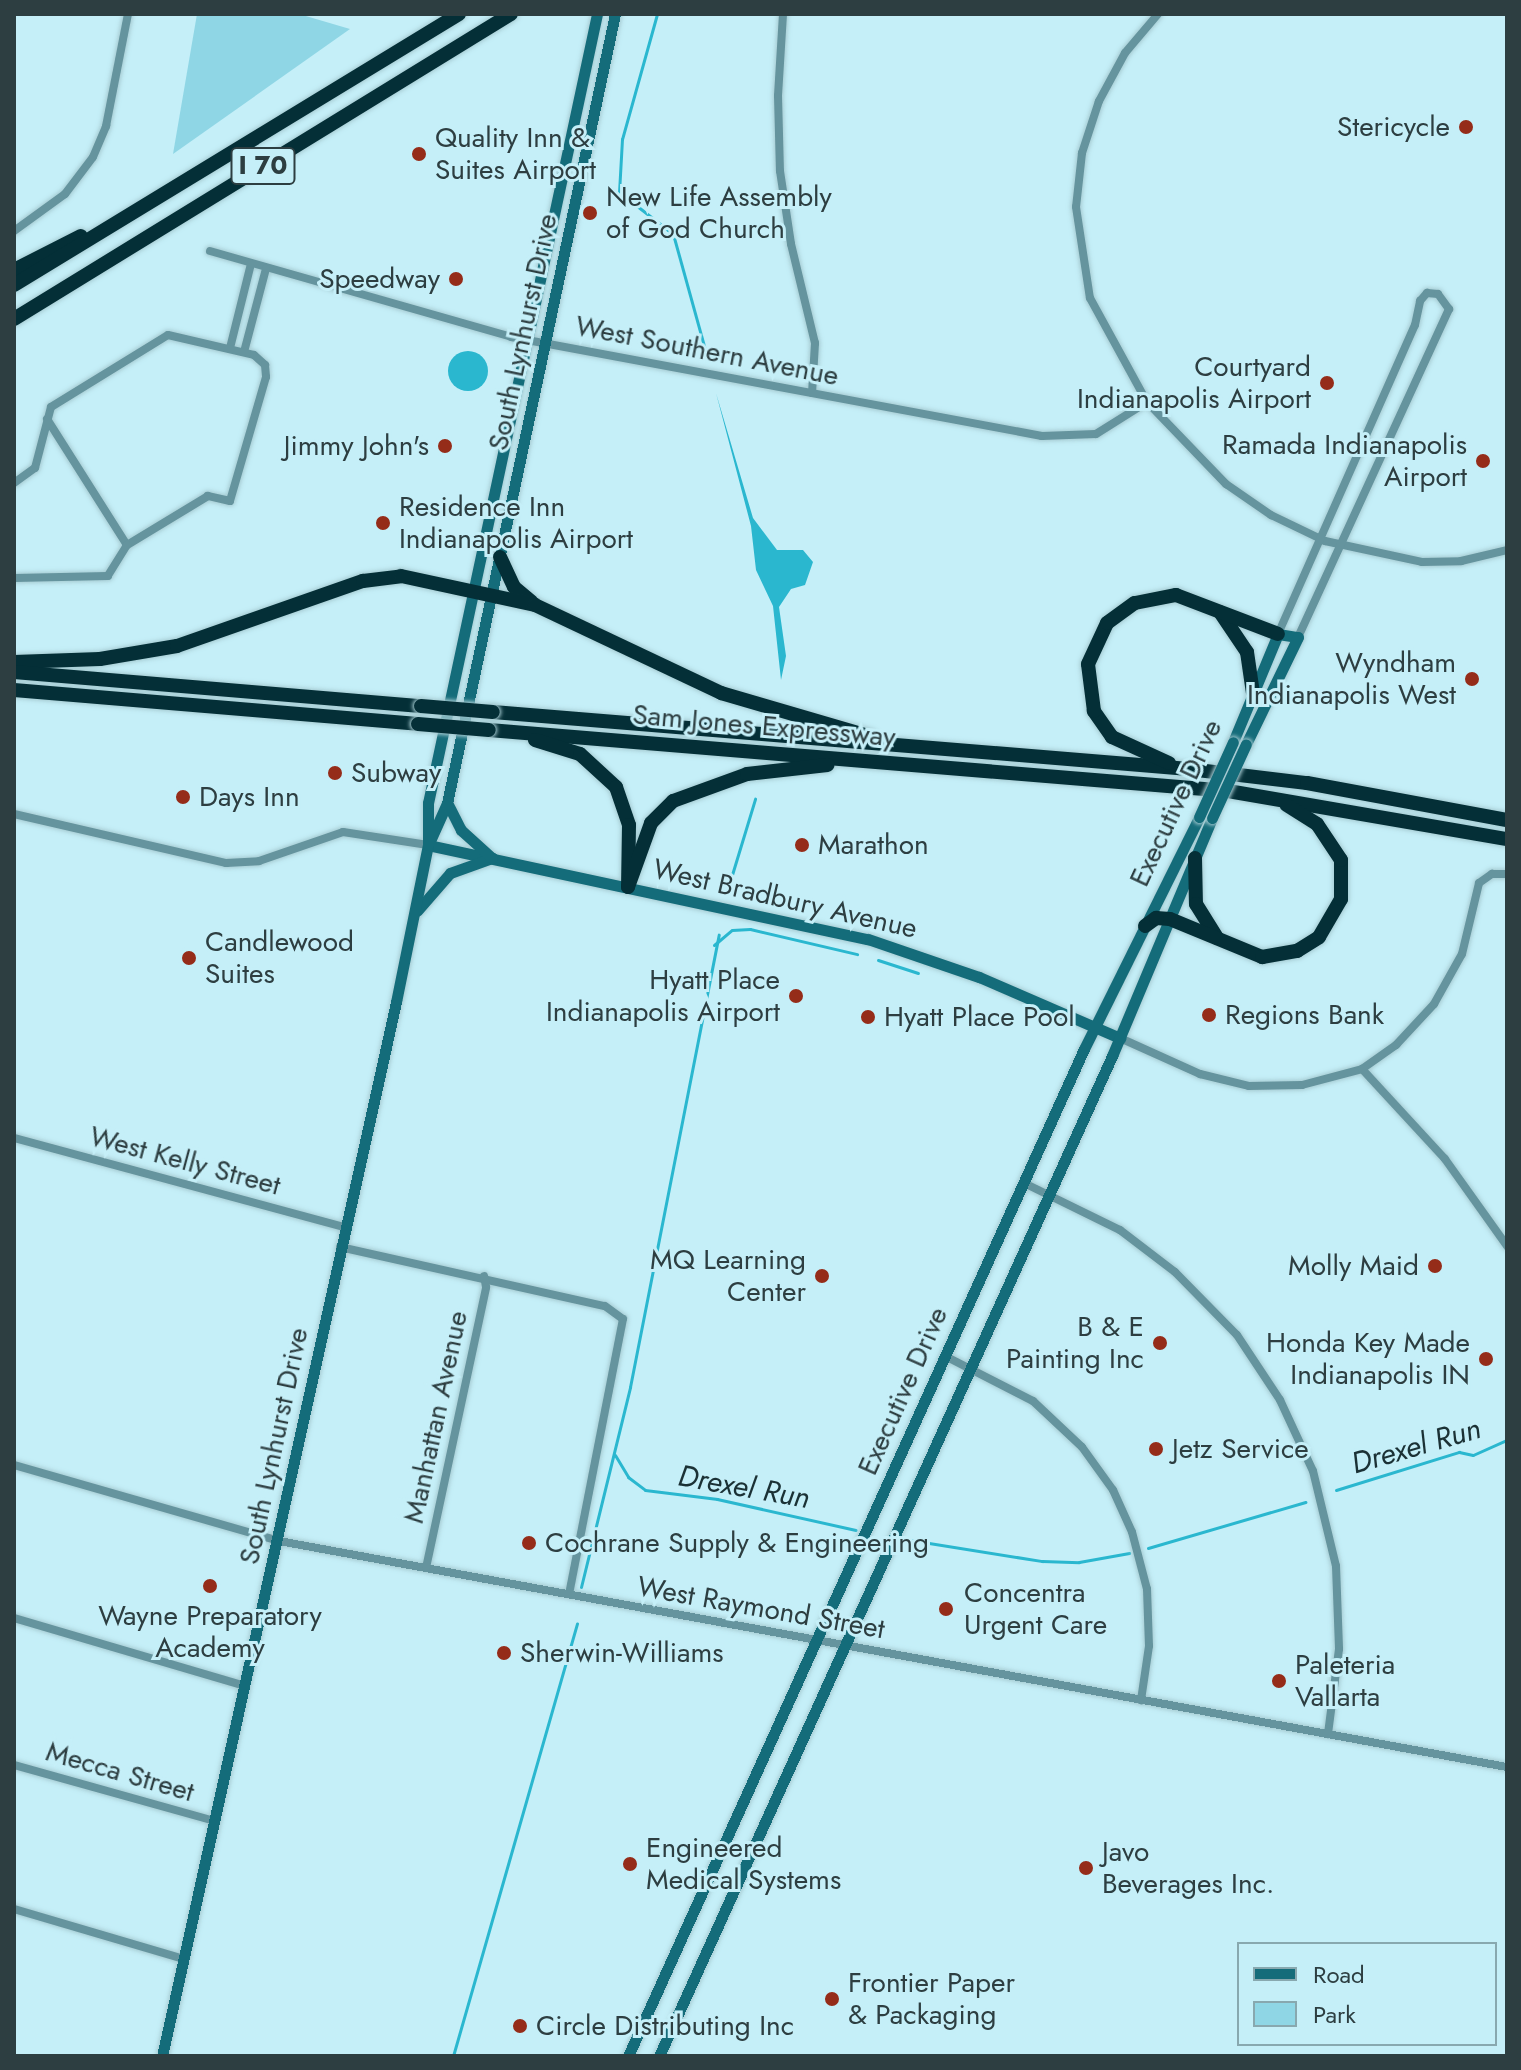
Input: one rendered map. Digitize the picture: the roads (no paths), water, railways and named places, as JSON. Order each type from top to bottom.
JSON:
[{"type":"highway","name":"I 70","points":[[14,285],[459,14]]},
{"type":"highway","name":"I 70","points":[[14,319],[511,14]]},
{"type":"highway","points":[[14,270],[153,202]]},
{"type":"highway","points":[[500,557],[514,587],[535,605],[721,693],[914,747]]},
{"type":"highway","points":[[14,662],[100,659],[177,646],[384,577],[436,582],[490,598],[535,605]]},
{"type":"highway","points":[[1189,769],[1112,737],[1094,711],[1087,668],[1101,630],[1126,607],[1167,595],[1207,602],[1278,634]]},
{"type":"highway","points":[[1207,602],[1242,640],[1253,693]]},
{"type":"highway","name":"Sam Jones Expressway","points":[[14,672],[1189,769],[1349,790],[1507,820]]},
{"type":"highway","name":"Sam Jones Expressway","points":[[14,690],[887,763],[1275,799],[1507,841]]},
{"type":"highway","points":[[489,730],[568,749],[605,773],[627,812],[628,887]]},
{"type":"highway","points":[[628,887],[651,823],[673,801],[772,769],[887,763]]},
{"type":"highway","points":[[1145,926],[1156,918],[1170,919],[1258,956],[1297,951],[1322,934],[1338,908],[1343,878],[1334,844],[1313,820],[1275,799]]},
{"type":"highway","points":[[1195,858],[1196,904],[1224,943]]},
{"type":"street","points":[[14,231],[58,200],[87,167],[106,126],[128,14]]},
{"type":"street","name":"South Lynhurst Drive","points":[[162,2056],[279,1541],[344,1227],[415,914],[428,845],[428,803],[597,14]]},
{"type":"street","name":"South Lynhurst Drive","points":[[428,845],[447,803],[615,14]]},
{"type":"street","points":[[783,14],[778,96],[780,171],[792,251],[815,343],[812,393]]},
{"type":"street","points":[[1158,14],[1125,53],[1099,101],[1085,142],[1076,196],[1078,245],[1090,298],[1147,402],[1226,484],[1317,538],[1341,547],[1434,562],[1507,550]]},
{"type":"street","name":"West Southern Avenue","points":[[210,251],[528,340],[1060,438],[1109,429],[1147,402]]},
{"type":"street","points":[[230,348],[251,264]]},
{"type":"street","points":[[244,352],[266,269]]},
{"type":"street","name":"Executive Drive","points":[[628,2056],[1095,1027],[1199,817],[1239,743],[1298,637],[1341,547],[1447,313],[1447,301],[1438,294],[1427,293],[1420,301],[1415,325],[1317,538],[1253,693],[1239,743],[1212,818],[1120,1038],[659,2056]]},
{"type":"street","points":[[14,483],[35,468],[51,407],[168,335],[230,348],[261,360],[266,375],[231,499],[208,496],[127,545],[108,576],[14,578]]},
{"type":"street","points":[[47,419],[127,545]]},
{"type":"street","points":[[1278,634],[1298,637]]},
{"type":"street","points":[[415,914],[450,873],[492,858],[461,830],[447,803]]},
{"type":"street","points":[[14,814],[226,863],[259,861],[343,832],[428,845]]},
{"type":"street","name":"West Bradbury Avenue","points":[[428,845],[793,920],[903,949],[1120,1038]]},
{"type":"street","points":[[1120,1038],[1200,1074],[1249,1086],[1302,1085],[1362,1069],[1411,1031],[1444,990],[1467,937],[1475,889],[1485,877],[1507,874]]},
{"type":"street","points":[[1362,1069],[1445,1159],[1507,1246]]},
{"type":"street","name":"West Kelly Street","points":[[14,1138],[344,1227]]},
{"type":"street","points":[[1024,1183],[1120,1230],[1175,1272],[1237,1335],[1289,1417],[1322,1499],[1337,1575],[1339,1663],[1328,1734]]},
{"type":"street","points":[[340,1247],[484,1276],[605,1306],[619,1314],[624,1331],[569,1594]]},
{"type":"street","name":"Manhattan Avenue","points":[[426,1568],[486,1287],[484,1276]]},
{"type":"street","points":[[945,1356],[1026,1396],[1061,1425],[1098,1468],[1122,1507],[1142,1563],[1148,1601],[1149,1646],[1141,1700]]},
{"type":"street","name":"West Raymond Street","points":[[14,1465],[279,1541],[1507,1767]]},
{"type":"street","points":[[14,1618],[245,1686]]},
{"type":"street","name":"Mecca Street","points":[[14,1765],[214,1821]]},
{"type":"street","points":[[14,1909],[184,1959]]},
{"type":"waterway","points":[[657,14],[622,139],[619,192],[673,234],[706,353]]},
{"type":"waterway","points":[[731,878],[755,799]]},
{"type":"waterway","points":[[714,945],[732,930],[750,929],[857,954]]},
{"type":"waterway","points":[[581,1587],[630,1387],[719,935]]},
{"type":"waterway","points":[[878,960],[918,973]]},
{"type":"waterway","name":"Drexel Run","points":[[1336,1490],[1459,1452],[1473,1455],[1507,1440]]},
{"type":"waterway","name":"Drexel Run","points":[[615,1455],[628,1477],[645,1490],[717,1499],[856,1530]]},
{"type":"waterway","name":"Drexel Run","points":[[1148,1548],[1305,1502]]},
{"type":"waterway","name":"Drexel Run","points":[[904,1539],[1042,1561],[1079,1562],[1129,1553]]},
{"type":"waterway","points":[[453,2056],[577,1623]]},
{"type":"place","name":"Stericycle","points":[[1466,127]]},
{"type":"place","name":"Quality Inn & Suites Airport","points":[[419,154]]},
{"type":"place","name":"New Life Assembly of God Church","points":[[590,213]]},
{"type":"place","name":"Speedway","points":[[456,279]]},
{"type":"place","name":"Courtyard Indianapolis Airport","points":[[1327,383]]},
{"type":"place","name":"Jimmy John's","points":[[445,446]]},
{"type":"place","name":"Ramada Indianapolis Airport","points":[[1483,461]]},
{"type":"place","name":"Residence Inn Indianapolis Airport","points":[[383,523]]},
{"type":"place","name":"Wyndham Indianapolis West","points":[[1472,679]]},
{"type":"place","name":"Subway","points":[[335,773]]},
{"type":"place","name":"Days Inn","points":[[183,797]]},
{"type":"place","name":"Marathon","points":[[802,845]]},
{"type":"place","name":"Candlewood Suites","points":[[189,958]]},
{"type":"place","name":"Hyatt Place Indianapolis Airport","points":[[796,996]]},
{"type":"place","name":"Regions Bank","points":[[1209,1015]]},
{"type":"place","name":"Hyatt Place Pool","points":[[868,1017]]},
{"type":"place","name":"Molly Maid","points":[[1435,1266]]},
{"type":"place","name":"MQ Learning Center","points":[[822,1276]]},
{"type":"place","name":"B & E Painting Inc","points":[[1160,1343]]},
{"type":"place","name":"Honda Key Made Indianapolis IN","points":[[1486,1359]]},
{"type":"place","name":"Jetz Service","points":[[1156,1449]]},
{"type":"place","name":"Cochrane Supply & Engineering","points":[[529,1543]]},
{"type":"place","name":"Wayne Preparatory Academy","points":[[210,1586]]},
{"type":"place","name":"Concentra Urgent Care","points":[[946,1609]]},
{"type":"place","name":"Sherwin-Williams","points":[[504,1653]]},
{"type":"place","name":"Paleteria Vallarta","points":[[1279,1681]]},
{"type":"place","name":"Engineered Medical Systems","points":[[630,1864]]},
{"type":"place","name":"Javo Beverages Inc.","points":[[1086,1868]]},
{"type":"place","name":"Frontier Paper & Packaging","points":[[832,1999]]},
{"type":"place","name":"Circle Distributing Inc","points":[[520,2026]]}]
